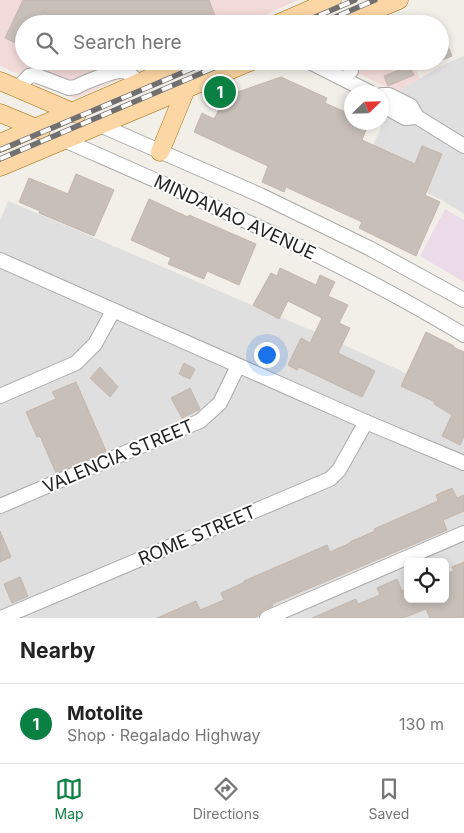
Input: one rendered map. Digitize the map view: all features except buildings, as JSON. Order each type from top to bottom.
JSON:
[{"type":"main road","points":[[290,15],[303,6],[332,0]]},
{"type":"main road","points":[[363,15],[399,0]]},
{"type":"main road","points":[[0,142],[169,70]]},
{"type":"main road","points":[[0,166],[231,70]]},
{"type":"main road","name":"MINDANAO AVENUE","points":[[0,81],[100,125]]},
{"type":"main road","points":[[160,152],[186,89]]},
{"type":"main road","name":"MINDANAO AVENUE","points":[[0,112],[64,140]]},
{"type":"street","points":[[18,88],[29,76],[35,75],[70,88],[117,70],[125,71],[133,76],[138,83]]},
{"type":"street","points":[[326,70],[355,85]]},
{"type":"street","points":[[389,95],[411,106],[417,117],[464,146]]},
{"type":"street","points":[[389,109],[405,118],[417,117]]},
{"type":"street","name":"MINDANAO AVENUE","points":[[100,125],[260,194],[369,248],[464,300]]},
{"type":"street","name":"MINDANAO AVENUE","points":[[64,140],[247,221],[355,274],[464,335]]},
{"type":"street","points":[[0,260],[238,366],[464,463]]},
{"type":"street","points":[[0,396],[76,363],[95,344],[113,310]]},
{"type":"street","name":"VALENCIA STREET","points":[[0,506],[200,421],[220,403],[238,366]]},
{"type":"street","name":"ROME STREET","points":[[1,618],[330,479],[339,470],[366,422]]},
{"type":"street","points":[[267,618],[464,533]]},
{"type":"shaded area","points":[[0,0],[298,0],[265,15],[15,15],[15,70],[141,70],[75,99],[0,66]]},
{"type":"shaded area","points":[[464,56],[464,214],[440,199],[364,165],[380,130],[389,130],[389,110],[397,92],[435,70],[449,70],[449,62]]},
{"type":"shaded area","points":[[351,70],[416,70],[420,79],[397,92],[389,88],[389,85],[382,85]]},
{"type":"shaded area","points":[[8,201],[313,331],[399,370],[464,403],[464,618],[0,618],[0,221]]},
{"type":"shaded area","points":[[445,209],[464,220],[464,282],[420,256]]},
{"type":"railway","points":[[320,15],[355,0]]},
{"type":"railway","points":[[340,15],[375,0]]},
{"type":"railway","points":[[0,150],[189,70]]},
{"type":"railway","points":[[0,159],[209,70]]},
{"type":"place","name":"Motolite","points":[[220,92]]}]
